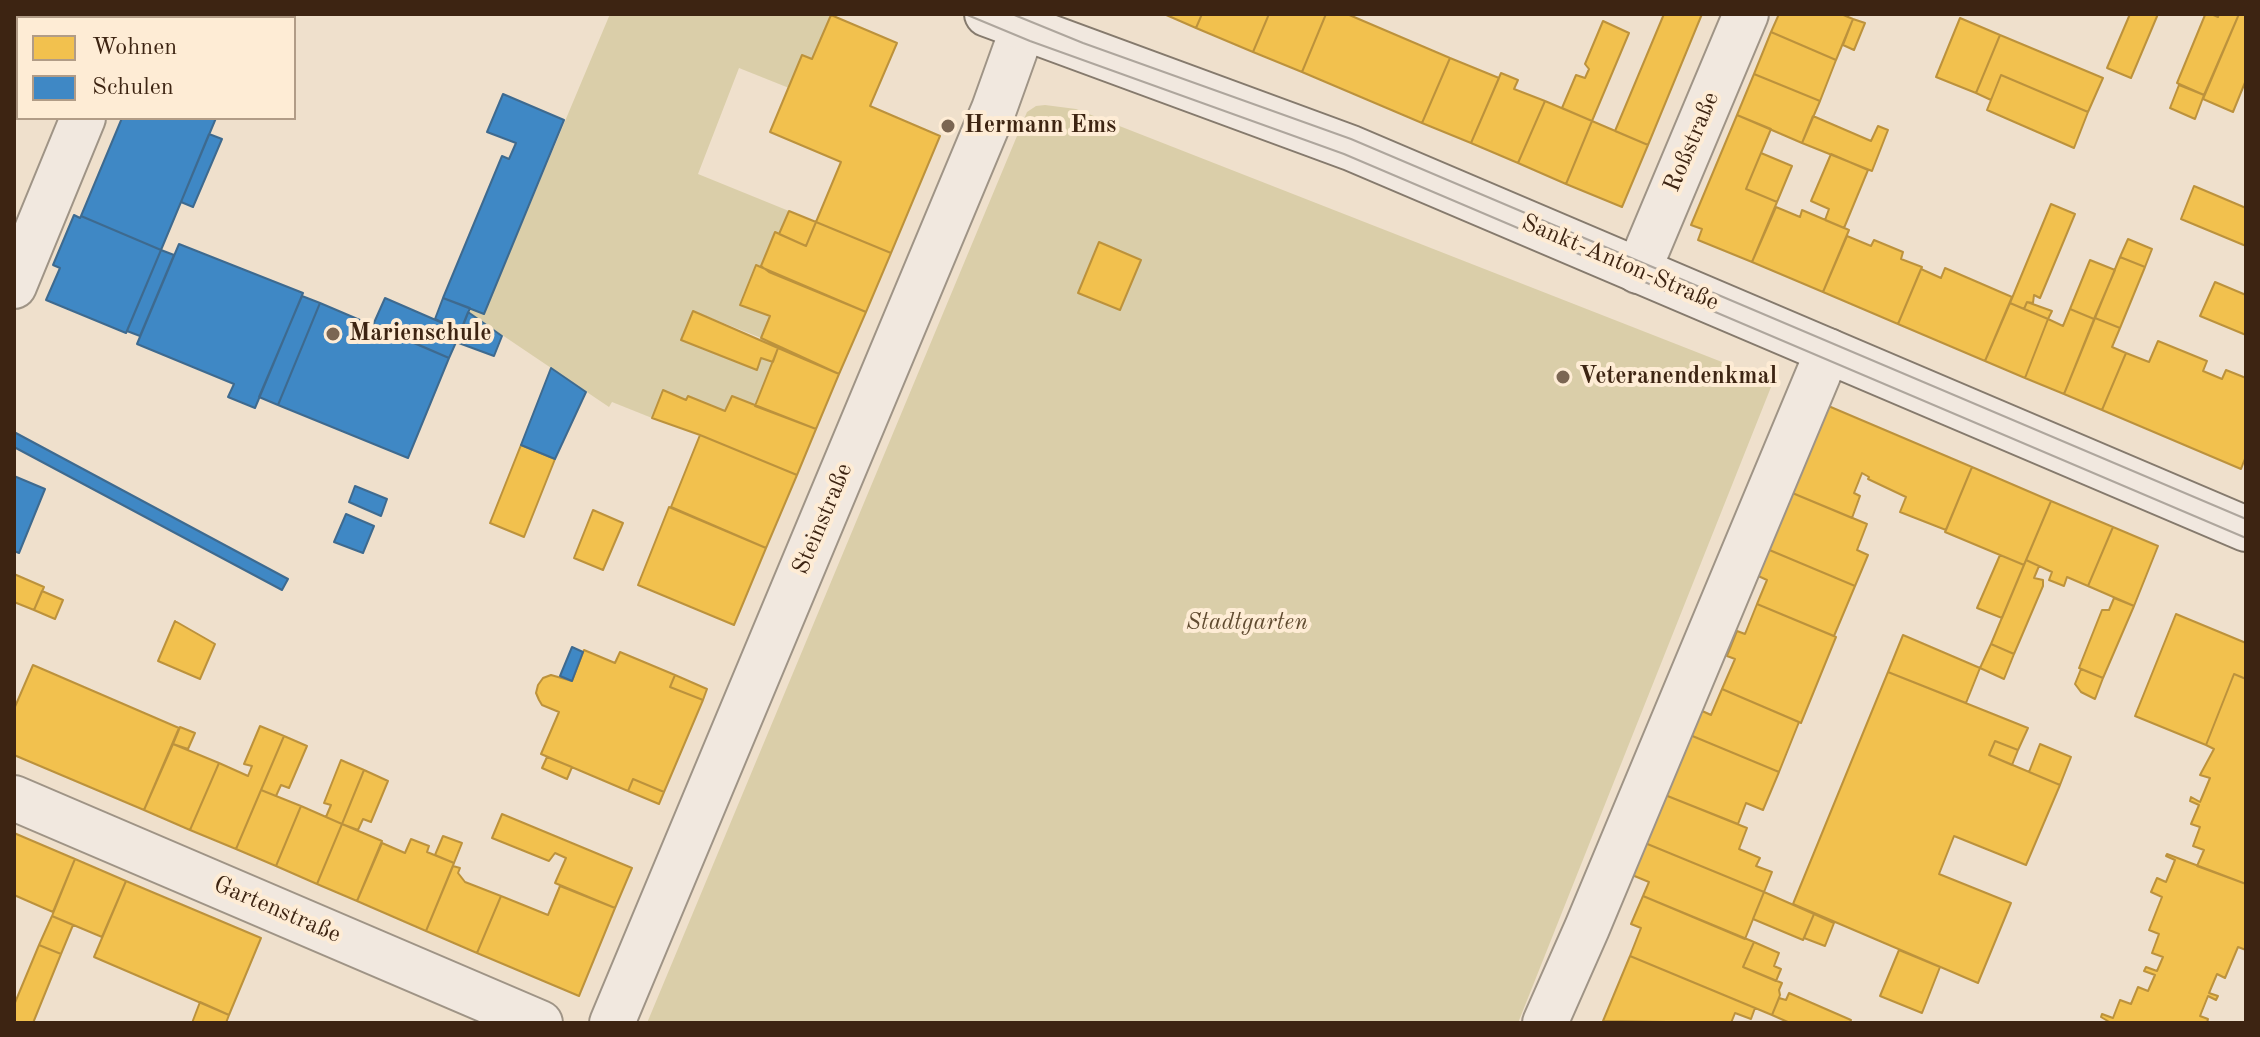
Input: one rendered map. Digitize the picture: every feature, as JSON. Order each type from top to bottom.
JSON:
[{"type":"street","name":"Roßstraße","points":[[1638,271],[1746,14]]},
{"type":"street","name":"Sankt-Anton-Straße","points":[[1013,19],[1351,148],[2246,529]]},
{"type":"street","name":"Steinstraße","points":[[612,1023],[994,109],[1013,19]]},
{"type":"street","points":[[14,286],[82,120]]},
{"type":"street","points":[[1545,1023],[1828,351]]},
{"type":"street","name":"Gartenstraße","points":[[14,798],[540,1023]]},
{"type":"green space","points":[[610,14],[831,15],[812,59],[802,55],[789,88],[739,68],[698,174],[789,211],[779,234],[774,233],[761,266],[756,265],[740,304],[770,316],[761,338],[693,311],[681,340],[756,370],[761,358],[773,362],[755,406],[732,396],[725,411],[689,396],[686,400],[663,391],[652,418],[612,402],[609,407],[468,312],[470,308],[484,314]]},
{"type":"green space","name":"Stadtgarten","points":[[1045,105],[1076,109],[1773,382],[1518,1023],[647,1023],[1027,112]]},
{"type":"building: Wohnen","points":[[1164,14],[1202,14],[1196,28]]},
{"type":"building: Wohnen","points":[[1202,14],[1269,14],[1253,52],[1196,28]]},
{"type":"building: Wohnen","points":[[1269,14],[1326,14],[1302,72],[1253,52]]},
{"type":"building: Wohnen","points":[[1326,14],[1347,14],[1450,58],[1422,123],[1302,72]]},
{"type":"building: Wohnen","points":[[1664,14],[1702,14],[1648,145],[1615,131]]},
{"type":"building: Wohnen","points":[[1779,14],[1841,14],[1853,19],[1836,60],[1771,32]]},
{"type":"building: Wohnen","points":[[2130,14],[2158,14],[2131,78],[2107,68]]},
{"type":"building: Wohnen","points":[[2219,14],[2239,14],[2204,95],[2177,83],[2205,15],[2218,17]]},
{"type":"building: Wohnen","points":[[2239,14],[2246,14],[2246,80],[2233,112],[2203,99]]},
{"type":"building: Wohnen","points":[[831,15],[897,43],[870,106],[940,136],[891,253],[816,222],[841,162],[770,132],[802,55],[812,59]]},
{"type":"building: Wohnen","points":[[1960,18],[2000,35],[1976,93],[1936,77]]},
{"type":"building: Wohnen","points":[[1853,19],[1865,23],[1854,50],[1843,45]]},
{"type":"building: Wohnen","points":[[1603,21],[1629,33],[1592,121],[1562,108],[1576,75],[1585,78],[1589,69],[1585,64]]},
{"type":"building: Wohnen","points":[[1771,32],[1836,60],[1820,101],[1754,74]]},
{"type":"building: Wohnen","points":[[2000,35],[2103,78],[2088,112],[2001,75],[1991,100],[1976,93]]},
{"type":"building: Wohnen","points":[[1450,58],[1499,78],[1471,143],[1422,123]]},
{"type":"building: Wohnen","points":[[1501,73],[1518,80],[1514,89],[1545,101],[1518,163],[1471,143]]},
{"type":"building: Wohnen","points":[[1754,74],[1820,101],[1802,143],[1737,115]]},
{"type":"building: Wohnen","points":[[2001,75],[2088,112],[2074,148],[1987,110]]},
{"type":"building: Wohnen","points":[[2179,85],[2204,95],[2195,119],[2170,108]]},
{"type":"building: Wohnen","points":[[1545,101],[1592,121],[1566,184],[1518,163]]},
{"type":"building: Wohnen","points":[[1737,115],[1771,129],[1746,189],[1777,202],[1752,262],[1698,240],[1702,229],[1691,225]]},
{"type":"building: Wohnen","points":[[1813,116],[1871,141],[1878,126],[1888,130],[1872,171],[1802,143]]},
{"type":"building: Wohnen","points":[[1592,121],[1648,145],[1622,207],[1566,184]]},
{"type":"building: Wohnen","points":[[1761,153],[1792,166],[1777,202],[1746,189]]},
{"type":"building: Wohnen","points":[[1831,154],[1868,170],[1844,228],[1825,220],[1829,209],[1811,201]]},
{"type":"building: Wohnen","points":[[2194,186],[2246,208],[2246,246],[2181,219]]},
{"type":"building: Wohnen","points":[[2051,204],[2075,214],[2040,298],[2034,295],[2033,303],[2027,302],[2024,309],[2010,303]]},
{"type":"building: Wohnen","points":[[1776,207],[1800,217],[1802,210],[1849,230],[1823,292],[1752,262]]},
{"type":"building: Wohnen","points":[[789,211],[816,222],[806,246],[779,234]]},
{"type":"building: Wohnen","points":[[816,222],[891,253],[866,312],[761,266],[775,232],[806,246]]},
{"type":"building: Wohnen","points":[[1847,236],[1871,246],[1874,240],[1903,252],[1901,259],[1922,267],[1898,324],[1823,292]]},
{"type":"building: Wohnen","points":[[2128,239],[2152,249],[2145,267],[2120,257]]},
{"type":"building: Wohnen","points":[[1099,242],[1141,260],[1120,310],[1078,293]]},
{"type":"building: Wohnen","points":[[2120,257],[2145,267],[2120,328],[2095,318]]},
{"type":"building: Wohnen","points":[[2090,260],[2115,270],[2094,319],[2070,309]]},
{"type":"building: Wohnen","points":[[756,265],[866,312],[839,374],[761,338],[770,316],[740,305]]},
{"type":"building: Wohnen","points":[[1945,268],[2012,297],[1985,361],[1898,324],[1921,269],[1941,278]]},
{"type":"building: Wohnen","points":[[2215,282],[2246,295],[2246,335],[2200,316]]},
{"type":"building: Wohnen","points":[[2027,302],[2052,311],[2048,319],[2024,309]]},
{"type":"building: Wohnen","points":[[2010,303],[2048,319],[2025,378],[1985,361]]},
{"type":"building: Wohnen","points":[[2070,309],[2094,319],[2064,394],[2025,378],[2048,319],[2063,326]]},
{"type":"building: Wohnen","points":[[693,311],[778,348],[773,362],[761,358],[757,370],[681,340]]},
{"type":"building: Wohnen","points":[[2095,318],[2120,328],[2112,347],[2126,353],[2102,410],[2064,394]]},
{"type":"building: Wohnen","points":[[2158,341],[2207,361],[2203,371],[2222,379],[2226,370],[2246,378],[2246,456],[2241,469],[2102,410],[2126,353],[2149,362]]},
{"type":"building: Wohnen","points":[[778,348],[839,374],[816,429],[755,406]]},
{"type":"building: Wohnen","points":[[663,390],[725,411],[732,396],[816,429],[797,475],[652,418]]},
{"type":"building: Wohnen","points":[[1826,405],[1972,467],[1946,530],[1900,512],[1906,497],[1862,473],[1854,493],[1860,496],[1852,518],[1790,492]]},
{"type":"building: Wohnen","points":[[700,435],[797,475],[766,548],[671,507]]},
{"type":"building: Wohnen","points":[[521,445],[555,459],[524,537],[490,523]]},
{"type":"building: Wohnen","points":[[1972,467],[2051,501],[2024,565],[1945,532]]},
{"type":"building: Wohnen","points":[[1790,492],[1867,524],[1857,550],[1868,555],[1855,586],[1767,549]]},
{"type":"building: Wohnen","points":[[2051,501],[2113,527],[2088,586],[2067,577],[2064,586],[2049,580],[2052,572],[2026,560]]},
{"type":"building: Wohnen","points":[[669,507],[766,548],[734,625],[638,585]]},
{"type":"building: Wohnen","points":[[593,510],[623,523],[603,570],[574,558]]},
{"type":"building: Wohnen","points":[[2113,527],[2158,546],[2134,606],[2088,586]]},
{"type":"building: Wohnen","points":[[1767,549],[1855,586],[1834,636],[1757,604],[1767,580],[1756,575]]},
{"type":"building: Wohnen","points":[[2000,555],[2024,565],[2002,618],[1977,608]]},
{"type":"building: Wohnen","points":[[2026,560],[2039,566],[2034,578],[2043,580],[2043,586],[2014,654],[1991,644]]},
{"type":"building: Wohnen","points":[[14,574],[44,587],[34,610],[14,602]]},
{"type":"building: Wohnen","points":[[42,591],[63,600],[55,619],[34,610]]},
{"type":"building: Wohnen","points":[[2114,598],[2134,606],[2103,678],[2079,668],[2102,610],[2109,610]]},
{"type":"building: Wohnen","points":[[1757,604],[1836,637],[1801,723],[1722,689],[1735,659],[1727,656],[1737,631],[1745,634]]},
{"type":"building: Wohnen","points":[[2176,614],[2246,643],[2246,679],[2234,674],[2206,745],[2135,716]]},
{"type":"building: Wohnen","points":[[175,621],[215,644],[200,679],[158,661]]},
{"type":"building: Wohnen","points":[[1903,635],[1980,668],[1966,703],[1888,672]]},
{"type":"building: Wohnen","points":[[1991,644],[2014,654],[2004,679],[1980,668]]},
{"type":"building: Wohnen","points":[[584,650],[615,663],[620,652],[675,675],[670,687],[703,700],[664,792],[633,779],[628,791],[541,754],[559,712],[542,705],[536,693],[538,685],[543,678],[551,675],[572,681]]},
{"type":"building: Wohnen","points":[[33,665],[179,728],[144,810],[14,755],[14,709]]},
{"type":"building: Wohnen","points":[[2081,669],[2103,678],[2095,699],[2081,692],[2075,684]]},
{"type":"building: Wohnen","points":[[1888,672],[2028,728],[2018,750],[1995,741],[1989,755],[2060,785],[2026,865],[1954,836],[1939,874],[2011,903],[1978,983],[1793,904]]},
{"type":"building: Wohnen","points":[[2234,674],[2246,679],[2246,884],[2197,866],[2204,850],[2193,846],[2200,827],[2191,824],[2199,805],[2190,801],[2191,797],[2200,802],[2210,778],[2200,775],[2214,749],[2206,745]]},
{"type":"building: Wohnen","points":[[675,675],[707,689],[703,700],[670,687]]},
{"type":"building: Wohnen","points":[[1722,689],[1799,722],[1779,772],[1690,735],[1700,710],[1711,715]]},
{"type":"building: Wohnen","points":[[260,726],[284,736],[236,849],[190,830],[219,763],[248,776],[252,766],[244,764]]},
{"type":"building: Wohnen","points":[[180,727],[195,733],[188,749],[173,744]]},
{"type":"building: Wohnen","points":[[1690,735],[1779,772],[1763,810],[1746,803],[1738,824],[1665,795]]},
{"type":"building: Wohnen","points":[[284,736],[307,746],[289,788],[281,785],[276,796],[261,790]]},
{"type":"building: Wohnen","points":[[1995,741],[2018,750],[2012,765],[1989,755]]},
{"type":"building: Wohnen","points":[[173,744],[219,763],[190,830],[144,810]]},
{"type":"building: Wohnen","points":[[2040,744],[2071,757],[2060,785],[2029,772]]},
{"type":"building: Wohnen","points":[[547,757],[572,767],[567,779],[542,768]]},
{"type":"building: Wohnen","points":[[341,760],[364,770],[342,824],[326,817],[331,805],[324,803]]},
{"type":"building: Wohnen","points":[[364,770],[388,781],[371,822],[363,819],[358,830],[342,824]]},
{"type":"building: Wohnen","points":[[633,779],[664,792],[659,804],[628,791]]},
{"type":"building: Wohnen","points":[[261,790],[301,806],[276,866],[236,849]]},
{"type":"building: Wohnen","points":[[1665,795],[1747,828],[1739,849],[1760,858],[1756,866],[1772,872],[1764,892],[1645,843]]},
{"type":"building: Wohnen","points":[[301,806],[342,824],[317,884],[276,866]]},
{"type":"building: Wohnen","points":[[502,814],[632,868],[615,908],[555,883],[566,858],[555,853],[549,861],[492,838]]},
{"type":"building: Wohnen","points":[[342,824],[382,841],[357,901],[317,884]]},
{"type":"building: Wohnen","points":[[14,833],[75,859],[53,912],[14,895]]},
{"type":"building: Wohnen","points":[[443,836],[462,843],[454,863],[435,855]]},
{"type":"building: Wohnen","points":[[411,839],[429,846],[427,852],[454,863],[426,931],[357,901],[382,843],[405,853]]},
{"type":"building: Wohnen","points":[[1645,843],[1764,892],[1745,939],[1643,896],[1649,882],[1632,875]]},
{"type":"building: Wohnen","points":[[2167,854],[2246,884],[2246,950],[2238,947],[2225,978],[2217,974],[2209,993],[2218,996],[2216,1000],[2208,996],[2200,1016],[2208,1019],[2207,1023],[2111,1023],[2101,1017],[2102,1014],[2113,1018],[2120,1000],[2131,1004],[2138,987],[2148,991],[2155,975],[2144,971],[2146,967],[2157,971],[2163,957],[2152,953],[2159,934],[2149,930],[2162,897],[2151,892],[2157,878],[2166,882],[2175,860]]},
{"type":"building: Wohnen","points":[[75,859],[126,881],[102,937],[52,916]]},
{"type":"building: Wohnen","points":[[453,866],[460,868],[458,873],[465,882],[501,896],[477,953],[426,931]]},
{"type":"building: Wohnen","points":[[126,881],[261,938],[229,1015],[94,957]]},
{"type":"building: Wohnen","points":[[560,886],[615,908],[579,996],[477,953],[501,896],[548,915]]},
{"type":"building: Wohnen","points":[[1764,892],[1814,914],[1803,940],[1753,919]]},
{"type":"building: Wohnen","points":[[1643,896],[1754,942],[1743,967],[1782,983],[1772,1015],[1630,956],[1641,928],[1631,924]]},
{"type":"building: Wohnen","points":[[1814,914],[1834,923],[1825,946],[1804,938]]},
{"type":"building: Wohnen","points":[[52,916],[73,925],[61,954],[39,945]]},
{"type":"building: Wohnen","points":[[1754,942],[1779,953],[1774,966],[1781,969],[1776,981],[1743,967]]},
{"type":"building: Wohnen","points":[[39,945],[61,954],[33,1023],[14,1023],[14,1005]]},
{"type":"building: Wohnen","points":[[1899,950],[1940,967],[1922,1013],[1880,996]]},
{"type":"building: Wohnen","points":[[1630,956],[1755,1008],[1751,1019],[1735,1013],[1731,1023],[1603,1021]]},
{"type":"building: Wohnen","points":[[1789,993],[1851,1020],[1850,1023],[1790,1023],[1772,1015],[1779,998],[1786,1000]]},
{"type":"building: Wohnen","points":[[200,1002],[229,1015],[226,1023],[192,1023]]},
{"type":"building: Schulen","points":[[232,14],[285,14],[284,16]]},
{"type":"building: Schulen","points":[[233,14],[238,16],[188,16]]},
{"type":"building: Schulen","points":[[503,94],[564,120],[484,314],[443,298],[502,156],[509,159],[516,143],[487,132]]},
{"type":"building: Schulen","points":[[121,120],[215,120],[161,250],[81,216]]},
{"type":"building: Schulen","points":[[209,134],[222,139],[193,207],[181,202]]},
{"type":"building: Schulen","points":[[74,215],[161,250],[126,333],[46,300],[60,268],[53,265]]},
{"type":"building: Schulen","points":[[179,244],[303,293],[255,408],[228,397],[234,384],[137,344]]},
{"type":"building: Schulen","points":[[161,250],[174,255],[140,336],[127,331]]},
{"type":"building: Schulen","points":[[302,296],[320,303],[278,405],[259,397]]},
{"type":"building: Schulen","points":[[385,298],[461,331],[449,358],[373,325]]},
{"type":"building: Schulen","points":[[443,298],[470,308],[461,331],[435,319]]},
{"type":"building: Schulen","points":[[320,303],[449,358],[408,458],[278,405]]},
{"type":"building: Schulen","points":[[468,312],[502,336],[494,356],[456,342]]},
{"type":"building: Schulen","points":[[551,368],[586,392],[555,459],[521,445]]},
{"type":"building: Schulen","points":[[14,432],[288,579],[282,590],[14,447]]},
{"type":"building: Schulen","points":[[14,476],[45,489],[19,553],[14,551]]},
{"type":"building: Schulen","points":[[355,486],[387,499],[381,516],[349,502]]},
{"type":"building: Schulen","points":[[346,514],[374,526],[363,553],[334,542]]},
{"type":"building: Schulen","points":[[572,647],[583,652],[572,681],[560,676]]},
{"type":"tram line","points":[[965,14],[1030,41],[1344,154],[2246,538]]},
{"type":"tram line","points":[[1012,14],[1083,43],[1351,139],[2246,519]]},
{"type":"place","name":"Hermann Ems","points":[[948,126]]},
{"type":"place","name":"Marienschule","points":[[333,334]]},
{"type":"place","name":"Veteranendenkmal","points":[[1563,377]]}]
